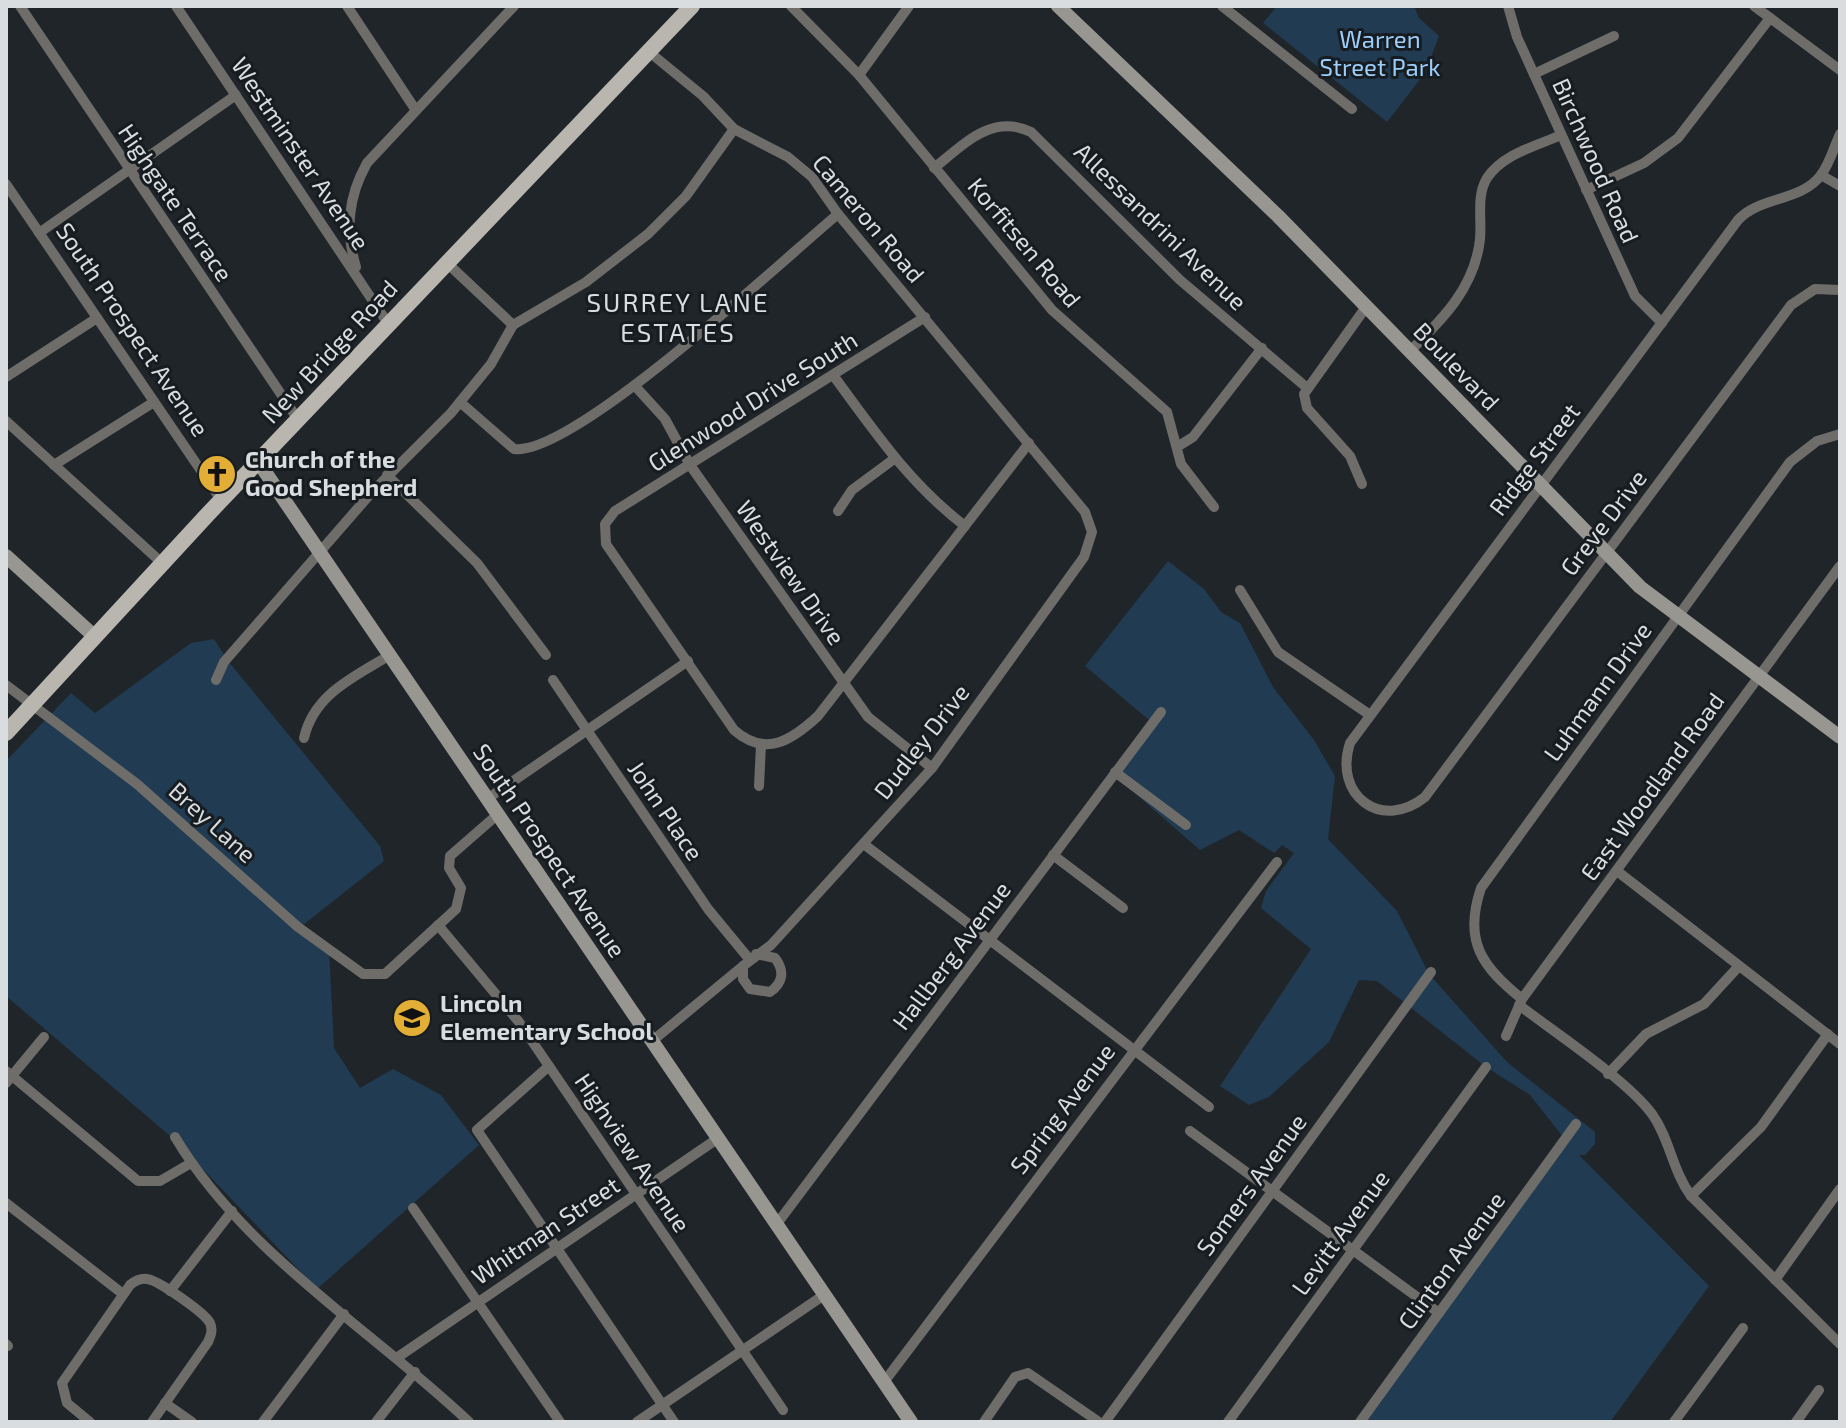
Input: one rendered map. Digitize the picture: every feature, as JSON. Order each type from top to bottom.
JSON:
[{"type":"main road","name":"New Bridge Road","points":[[6,733],[221,500],[692,6]]},
{"type":"street","name":"Highgate Terrace","points":[[20,6],[299,421]]},
{"type":"street","name":"Westminster Avenue","points":[[176,6],[389,325]]},
{"type":"street","points":[[347,6],[415,109]]},
{"type":"street","points":[[363,283],[349,236],[354,193],[375,152],[514,6]]},
{"type":"street","name":"Korfitsen Road","points":[[791,6],[859,75],[1052,310],[1158,401],[1173,425],[1181,464],[1214,507]]},
{"type":"street","points":[[859,75],[909,6]]},
{"type":"street","name":"Boulevard","points":[[1058,6],[1247,186],[1640,587],[1840,737]]},
{"type":"street","points":[[1222,6],[1352,109]]},
{"type":"street","name":"Birchwood Road","points":[[1508,6],[1512,25],[1635,296],[1662,323]]},
{"type":"street","points":[[1754,6],[1840,70]]},
{"type":"street","points":[[1586,190],[1644,163],[1678,138],[1770,18]]},
{"type":"street","points":[[1534,74],[1614,36]]},
{"type":"street","name":"Cameron Road","points":[[648,51],[703,96],[734,129],[788,157],[812,177],[838,214],[1085,512],[1092,532]]},
{"type":"street","points":[[39,233],[236,95]]},
{"type":"street","name":"Allessandrini Avenue","points":[[934,168],[985,130],[1012,125],[1031,132],[1180,280],[1306,387],[1307,408],[1350,456],[1362,484]]},
{"type":"street","points":[[216,680],[224,662],[320,551],[387,475],[460,402],[491,364],[513,325],[586,282],[648,234],[686,196],[734,129]]},
{"type":"street","points":[[1840,134],[1821,175],[1840,186]]},
{"type":"street","points":[[1410,351],[1449,311],[1472,273],[1480,240],[1480,202],[1489,176],[1509,158],[1561,135]]},
{"type":"street","name":"Ridge Street","points":[[1412,806],[1385,811],[1367,804],[1350,787],[1345,757],[1350,743],[1745,212],[1798,192],[1821,175]]},
{"type":"street","name":"South Prospect Avenue","points":[[6,184],[221,500]]},
{"type":"street","points":[[460,402],[507,446],[521,450],[566,431],[635,386],[838,214]]},
{"type":"street","points":[[447,263],[513,325]]},
{"type":"street","name":"Greve Drive","points":[[1412,806],[1425,797],[1791,305],[1815,289],[1840,290]]},
{"type":"street","points":[[1306,387],[1366,307]]},
{"type":"street","name":"Glenwood Drive South","points":[[688,661],[606,544],[605,524],[615,511],[925,317]]},
{"type":"street","points":[[6,377],[97,318]]},
{"type":"street","points":[[1177,447],[1193,437],[1262,348]]},
{"type":"street","points":[[833,375],[894,459],[926,495],[965,526]]},
{"type":"street","name":"Westview Drive","points":[[635,386],[665,419],[690,465],[844,685],[881,731],[932,768]]},
{"type":"street","points":[[54,465],[154,402]]},
{"type":"street","points":[[6,421],[162,563]]},
{"type":"street","name":"Luhmann Drive","points":[[1840,434],[1817,441],[1790,462],[1481,888],[1474,915],[1476,943],[1493,974],[1520,1002],[1637,1097],[1655,1118],[1673,1168],[1691,1196],[1840,1344]]},
{"type":"street","points":[[487,799],[688,661],[734,730],[761,745],[790,739],[844,685],[1029,443]]},
{"type":"street","points":[[838,511],[852,490],[894,459]]},
{"type":"street","name":"South Prospect Avenue","points":[[259,463],[911,1422]]},
{"type":"street","points":[[387,475],[477,563],[546,655]]},
{"type":"street","name":"Dudley Drive","points":[[651,1042],[771,945],[932,768],[1084,557],[1092,532]]},
{"type":"street","points":[[6,556],[94,636]]},
{"type":"street","name":"East Woodland Road","points":[[1506,1036],[1520,1002],[1840,566]]},
{"type":"street","points":[[1240,590],[1278,652],[1370,715]]},
{"type":"street","points":[[304,738],[310,718],[325,697],[390,655]]},
{"type":"street","name":"John Place","points":[[553,680],[708,909],[750,960]]},
{"type":"street","name":"Brey Lane","points":[[6,685],[31,707],[137,784],[298,927],[363,974],[385,974],[438,925]]},
{"type":"street","name":"Hallberg Avenue","points":[[776,1225],[1161,712]]},
{"type":"street","points":[[759,786],[761,745]]},
{"type":"street","points":[[1115,772],[1186,825]]},
{"type":"street","points":[[438,925],[456,909],[461,896],[458,881],[449,868],[450,856],[497,815]]},
{"type":"street","points":[[865,845],[1209,1107]]},
{"type":"street","points":[[1053,855],[1123,908]]},
{"type":"street","name":"Spring Avenue","points":[[884,1382],[1277,862]]},
{"type":"street","points":[[1617,871],[1840,1044]]},
{"type":"street","name":"Highview Avenue","points":[[438,925],[492,988],[549,1066],[783,1410]]},
{"type":"street","points":[[1608,1074],[1646,1034],[1704,1004],[1739,966]]},
{"type":"street","name":"Somers Avenue","points":[[1102,1422],[1431,972]]},
{"type":"street","points":[[1691,1196],[1761,1127],[1828,1034]]},
{"type":"street","points":[[44,1037],[8,1076],[138,1181],[160,1181],[191,1163]]},
{"type":"street","points":[[549,1066],[477,1130],[674,1422]]},
{"type":"street","name":"Levitt Avenue","points":[[1228,1422],[1486,1067]]},
{"type":"street","name":"Clinton Avenue","points":[[1360,1422],[1576,1124]]},
{"type":"street","points":[[1190,1131],[1439,1313]]},
{"type":"street","points":[[175,1137],[191,1163],[232,1211],[303,1281],[398,1357],[469,1422]]},
{"type":"street","name":"Whitman Street","points":[[398,1357],[717,1139]]},
{"type":"street","points":[[1775,1280],[1840,1189]]},
{"type":"street","points":[[6,1203],[123,1294]]},
{"type":"street","points":[[413,1208],[560,1422]]},
{"type":"street","points":[[170,1291],[232,1211]]},
{"type":"street","points":[[90,1422],[67,1403],[62,1383],[123,1294],[130,1285],[142,1279],[156,1281],[206,1317],[211,1329],[208,1342],[152,1422]]},
{"type":"street","points":[[637,1422],[824,1295]]},
{"type":"street","points":[[263,1422],[344,1314]]},
{"type":"street","points":[[1674,1422],[1743,1328]]},
{"type":"street","points":[[376,1422],[415,1372]]},
{"type":"street","points":[[984,1422],[1015,1377],[1023,1373],[1034,1375],[1102,1422]]},
{"type":"street","points":[[1796,1422],[1819,1390]]},
{"type":"street","points":[[165,1403],[192,1422]]},
{"type":"green space","name":"Warren Street Park","points":[[1277,6],[1414,6],[1419,18],[1439,36],[1425,73],[1387,122],[1263,23]]},
{"type":"green space","points":[[1168,561],[1204,589],[1221,612],[1240,623],[1273,687],[1314,740],[1335,776],[1328,839],[1397,911],[1429,974],[1507,1062],[1595,1132],[1595,1144],[1585,1155],[1579,1155],[1709,1286],[1610,1422],[1356,1422],[1563,1137],[1530,1095],[1486,1067],[1377,981],[1359,980],[1329,1042],[1269,1097],[1249,1105],[1220,1086],[1311,949],[1261,908],[1266,891],[1294,853],[1282,845],[1274,853],[1239,830],[1200,850],[1115,776],[1156,726],[1085,666]]},
{"type":"green space","points":[[214,639],[228,661],[380,846],[384,861],[303,925],[329,947],[334,1048],[360,1088],[393,1069],[441,1095],[479,1145],[317,1289],[176,1141],[6,996],[6,761],[71,693],[95,713],[191,643]]},
{"type":"place","name":"Church of the Good Shepherd","points":[[217,474]]},
{"type":"place","name":"Lincoln Elementary School","points":[[412,1018]]},
{"type":"district","name":"SURREY LANE ESTATES","points":[[678,318]]}]
